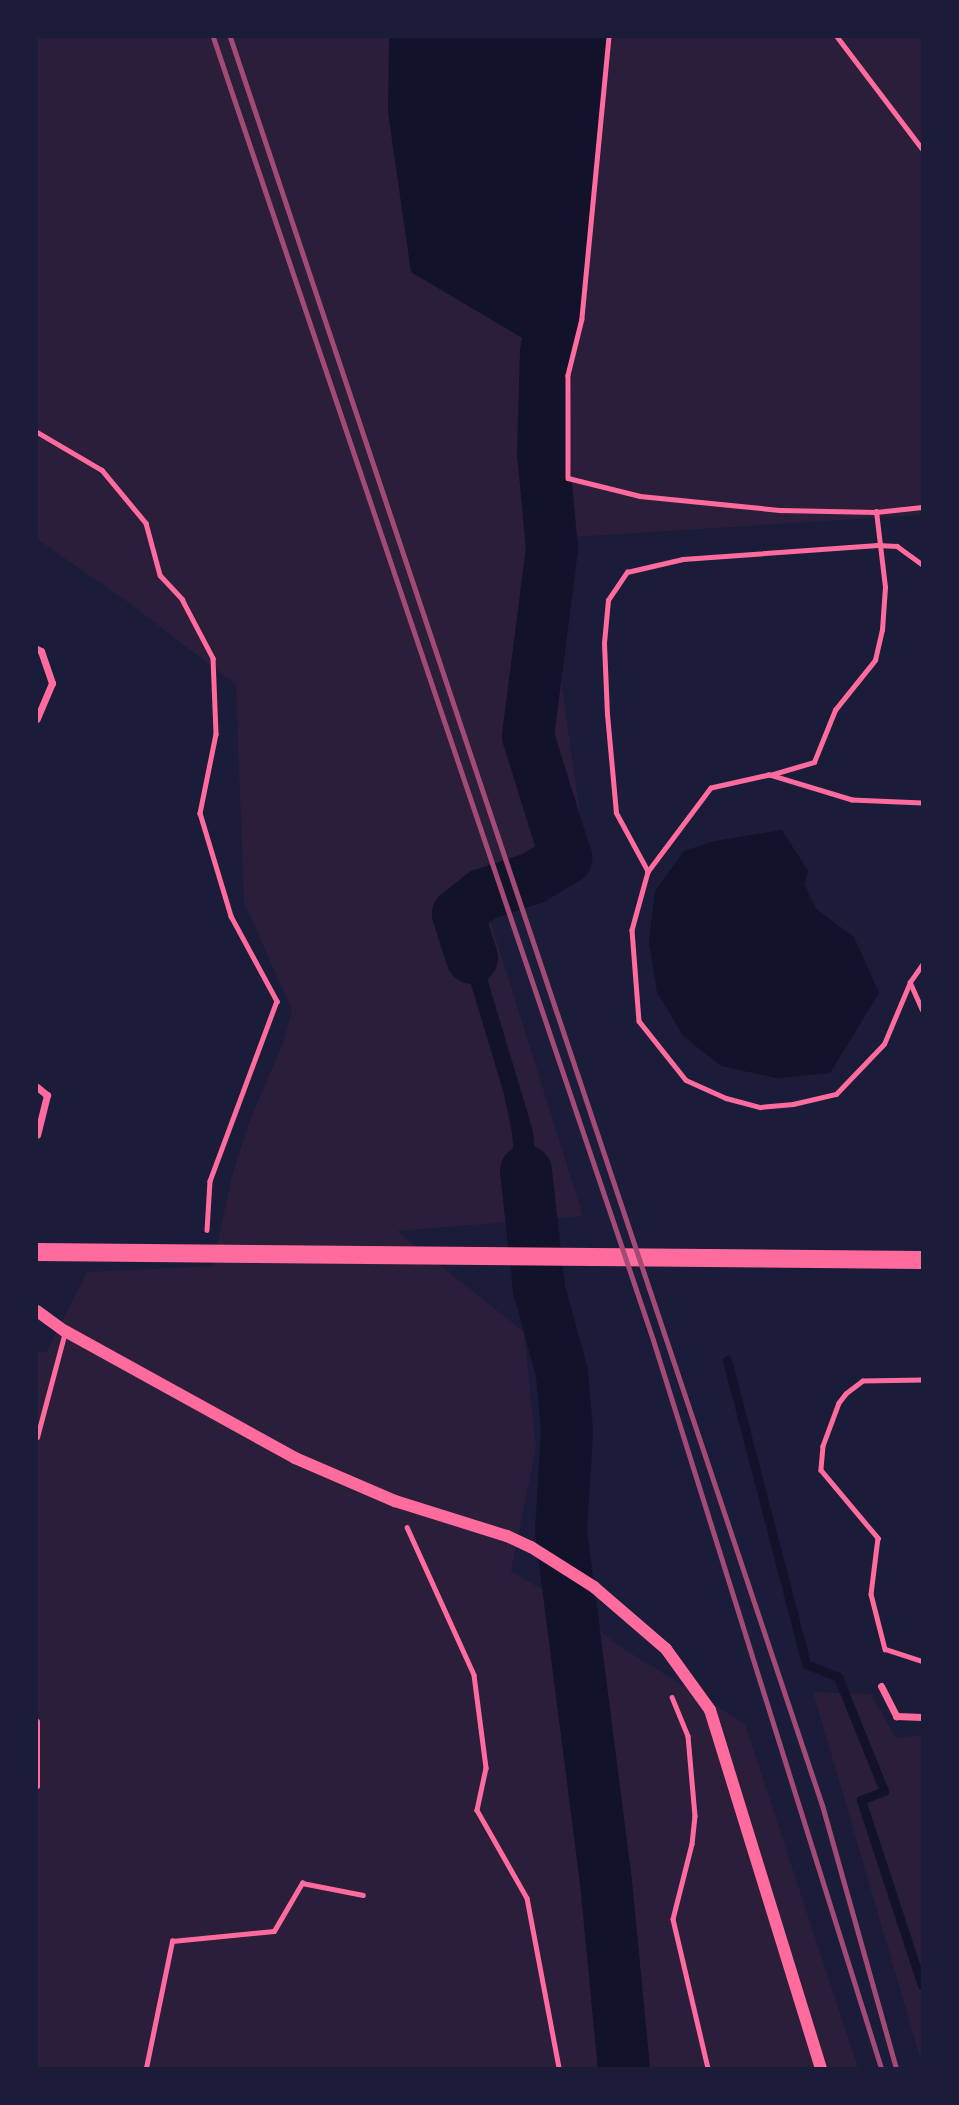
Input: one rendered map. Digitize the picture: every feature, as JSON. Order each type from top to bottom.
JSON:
[{"type":"main road","points":[[37,1252],[922,1260]]},
{"type":"street","points":[[37,649],[41,651],[52,683],[37,719]]},
{"type":"street","points":[[37,1087],[47,1095],[37,1135]]},
{"type":"street","points":[[37,1311],[65,1331],[295,1458],[395,1501],[507,1535],[568,1568],[618,1605],[666,1649],[710,1710],[821,2068]]},
{"type":"street","points":[[881,1686],[896,1716],[922,1717]]},
{"type":"lane","points":[[837,37],[922,149]]},
{"type":"lane","points":[[37,1437],[65,1331]]},
{"type":"lane","points":[[37,1721],[37,1786]]},
{"type":"path","points":[[609,37],[582,319],[568,375],[568,478],[640,496],[781,510],[876,512],[922,508]]},
{"type":"path","points":[[37,432],[102,470],[146,523],[160,575],[181,599],[213,658],[216,734],[200,813],[231,916],[277,1001],[210,1181],[205,1255]]},
{"type":"path","points":[[876,512],[877,545],[885,587],[882,631],[875,660],[835,710],[814,762],[711,788],[648,872],[632,930],[639,1021],[686,1080],[726,1098],[760,1107],[793,1104],[836,1094],[884,1044],[910,982],[922,965]]},
{"type":"path","points":[[648,872],[616,813],[607,715],[604,643],[608,600],[627,572],[683,558],[877,545],[897,546],[922,564]]},
{"type":"path","points":[[769,775],[852,800],[922,803]]},
{"type":"path","points":[[910,982],[922,1009]]},
{"type":"path","points":[[922,1380],[863,1381],[846,1394],[839,1403],[823,1446],[821,1470],[877,1538],[871,1594],[885,1649],[922,1661]]},
{"type":"path","points":[[395,1501],[474,1675],[486,1768],[477,1810],[527,1898],[559,2068]]},
{"type":"path","points":[[672,1697],[688,1736],[695,1816],[692,1844],[673,1919],[708,2068]]},
{"type":"path","points":[[146,2068],[172,1941],[274,1931],[302,1883],[363,1895]]},
{"type":"shaded area","points":[[37,37],[922,37],[922,515],[541,539],[583,835],[484,901],[583,1216],[397,1231],[524,1332],[536,1448],[511,1571],[551,1595],[621,1647],[745,1724],[858,2068],[37,2068],[37,1350],[46,1353],[87,1272],[213,1266],[232,1175],[250,1120],[284,1040],[292,1010],[244,902],[236,685],[129,603],[37,539]]},
{"type":"shaded area","points":[[389,37],[574,37],[546,352],[411,272],[388,112]]},
{"type":"shaded area","points":[[564,549],[539,736],[542,765],[574,865],[538,805],[517,734]]},
{"type":"shaded area","points":[[782,830],[808,871],[804,884],[816,909],[854,937],[879,993],[830,1073],[777,1078],[721,1066],[683,1036],[657,992],[649,942],[655,891],[684,851],[715,841]]},
{"type":"shaded area","points":[[478,886],[476,906],[469,918],[533,1131],[543,1243],[522,1245],[512,1133],[504,1094],[448,908]]},
{"type":"shaded area","points":[[813,1692],[871,1694],[896,1738],[922,1735],[922,2064]]},
{"type":"waterway","points":[[472,958],[458,914],[482,895],[533,878],[566,858],[528,736],[552,548],[543,453],[546,352],[559,290],[582,37]]},
{"type":"waterway","points":[[526,1171],[539,1289],[562,1373],[567,1431],[561,1531],[606,1882],[624,2068]]},
{"type":"waterway","points":[[727,1360],[806,1664],[838,1677],[884,1791],[861,1800],[922,1985]]},
{"type":"railway","points":[[213,37],[653,1340],[881,2068]]},
{"type":"railway","points":[[230,37],[822,1805],[896,2068]]}]
